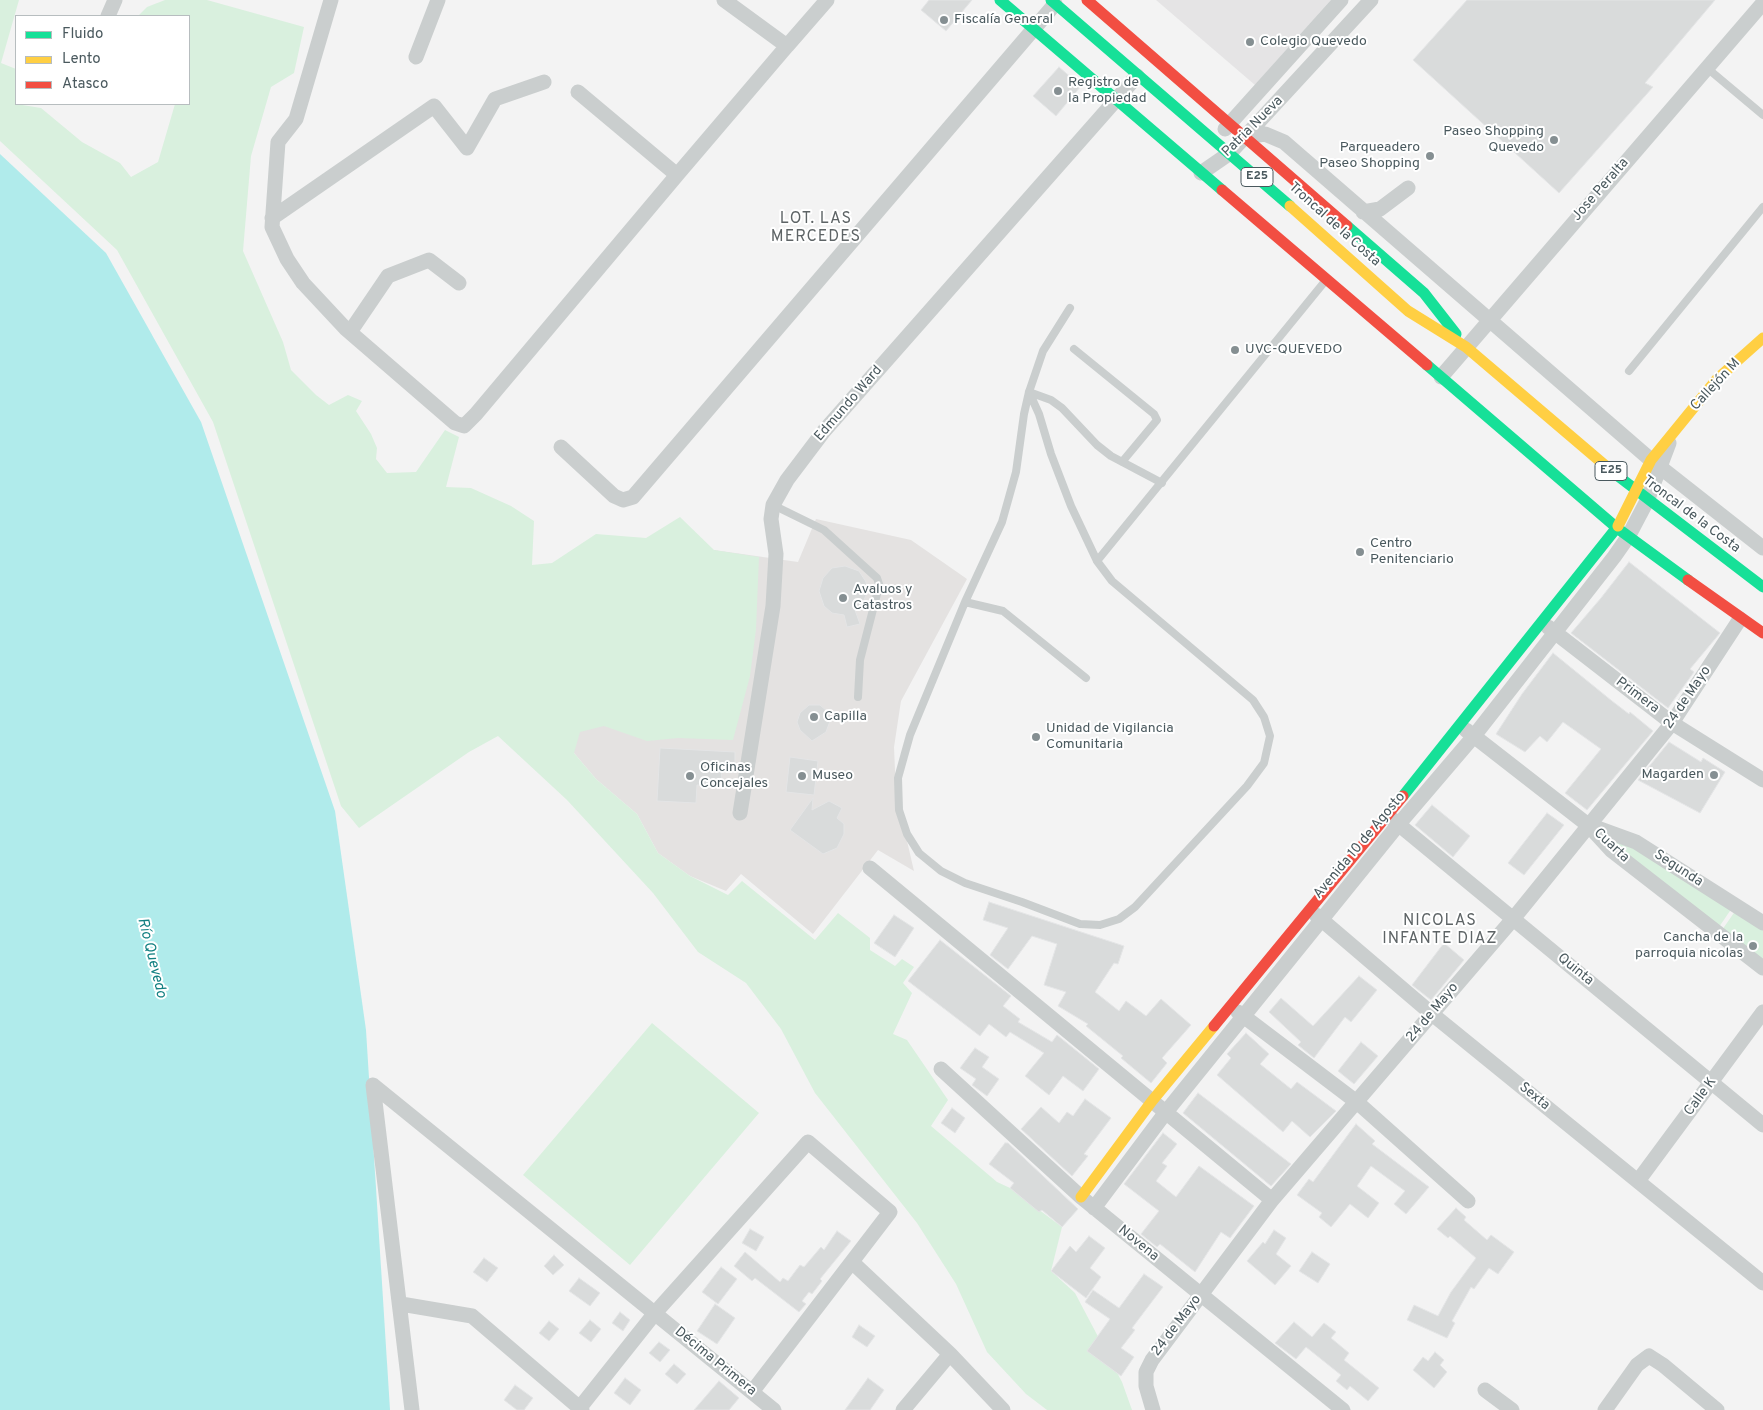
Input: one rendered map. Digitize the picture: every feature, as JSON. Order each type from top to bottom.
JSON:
[{"type":"main road","points":[[1000,0],[1622,532],[1740,619],[1763,632]]},
{"type":"main road","name":"Troncal de la Costa","points":[[1087,0],[1424,293],[1466,347]]},
{"type":"main road","name":"Troncal de la Costa","points":[[1053,2],[1230,153],[1408,311],[1466,347],[1647,501],[1763,587]]},
{"type":"main road","name":"Callejón M","points":[[1672,435],[1717,379],[1763,338]]},
{"type":"main road","name":"Callejón M","points":[[1635,491],[1656,464]]},
{"type":"main road","name":"Avenida 10 de Agosto","points":[[1080,1197],[1152,1101],[1308,909],[1393,820],[1459,724],[1541,622],[1622,532],[1635,491]]},
{"type":"street","points":[[108,15],[115,0]]},
{"type":"street","points":[[331,0],[296,119],[278,142],[272,227],[287,260],[303,283],[350,332],[455,423],[464,426],[827,0]]},
{"type":"street","points":[[416,57],[438,0]]},
{"type":"street","points":[[724,0],[787,46]]},
{"type":"street","name":"Patria Nueva","points":[[1202,173],[1215,141],[1341,0]]},
{"type":"street","name":"Patria Nueva","points":[[1202,173],[1230,153],[1371,0]]},
{"type":"street","points":[[561,447],[614,496],[623,500],[633,497],[1034,29],[1053,2]]},
{"type":"street","name":"Jose Peralta","points":[[1441,377],[1763,3]]},
{"type":"street","name":"Edmundo Ward","points":[[740,813],[773,606],[776,554],[771,519],[773,505],[787,480],[824,431],[1138,76]]},
{"type":"street","points":[[272,218],[434,106],[467,148],[495,100],[544,82]]},
{"type":"street","points":[[578,92],[677,175]]},
{"type":"street","points":[[1245,137],[1265,134],[1284,142],[1656,464],[1763,548]]},
{"type":"street","points":[[1363,212],[1380,209],[1408,188],[1391,214],[1390,234]]},
{"type":"street","points":[[350,332],[388,276],[428,260],[459,283]]},
{"type":"street","name":"Callejón M","points":[[1647,501],[1656,464],[1672,435]]},
{"type":"street","name":"Avenida 10 de Agosto","points":[[1094,1208],[1166,1112],[1323,920],[1393,820],[1474,736],[1555,632],[1622,532],[1647,501]]},
{"type":"street","name":"24 de Mayo","points":[[1153,1410],[1146,1386],[1146,1372],[1152,1360],[1272,1200],[1358,1103],[1513,919],[1672,723],[1740,619]]},
{"type":"street","name":"Primera","points":[[1541,622],[1672,723],[1763,780]]},
{"type":"street","name":"Cuarta","points":[[1459,724],[1588,825],[1611,850],[1763,968]]},
{"type":"street","name":"Quinta","points":[[1393,820],[1763,1125]]},
{"type":"street","name":"Segunda","points":[[1588,825],[1636,842],[1763,923]]},
{"type":"street","points":[[870,868],[1272,1200]]},
{"type":"street","name":"Sexta","points":[[1308,909],[1432,1014],[1763,1283]]},
{"type":"street","points":[[1231,1006],[1358,1103],[1468,1201]]},
{"type":"street","name":"Calle K","points":[[1638,1181],[1763,1012]]},
{"type":"street","name":"Novena","points":[[941,1069],[1080,1197],[1343,1410]]},
{"type":"street","name":"Décima Primera","points":[[401,1304],[373,1085],[774,1410]]},
{"type":"street","points":[[412,1410],[401,1304],[472,1316],[580,1409],[655,1313],[808,1142],[890,1212],[752,1392]]},
{"type":"street","points":[[852,1262],[950,1354],[1003,1410]]},
{"type":"street","points":[[903,1410],[950,1354]]},
{"type":"street","points":[[1605,1410],[1637,1365],[1649,1356],[1717,1410]]},
{"type":"street","points":[[1485,1390],[1512,1410]]},
{"type":"lane","points":[[1707,68],[1763,116]]},
{"type":"lane","points":[[1629,370],[1763,207]]},
{"type":"lane","points":[[1097,561],[1326,280]]},
{"type":"lane","points":[[1029,392],[1039,414],[1051,454],[1071,506],[1097,561],[1112,581],[1253,700],[1264,717],[1270,736],[1264,763],[1248,786],[1135,907],[1118,919],[1100,925],[1080,924],[1022,902],[965,884],[941,871],[919,854],[906,834],[900,810],[898,778],[910,735],[965,602],[1002,522],[1010,498],[1029,392],[1042,352],[1070,308]]},
{"type":"lane","points":[[1074,349],[1154,414],[1157,420],[1122,462]]},
{"type":"lane","points":[[1029,392],[1051,400],[1062,408],[1097,444],[1122,462],[1162,482]]},
{"type":"lane","points":[[773,505],[824,530],[877,578],[879,584],[877,594],[860,660],[858,697]]},
{"type":"lane","points":[[965,602],[1003,611],[1086,678]]},
{"type":"shaded area","name":"Colegio Quevedo","points":[[1156,0],[1331,0],[1255,85]]},
{"type":"shaded area","points":[[816,519],[911,540],[967,579],[901,701],[894,747],[896,794],[914,871],[878,850],[813,934],[741,874],[726,891],[690,876],[658,853],[637,814],[596,779],[574,753],[571,719],[714,550],[798,562]]},
{"type":"green space","points":[[0,0],[19,0],[1,63],[15,69],[15,105],[41,108],[82,142],[120,163],[131,177],[158,162],[175,105],[190,105],[190,15],[139,15],[147,7],[165,0],[207,0],[304,27],[294,73],[271,87],[251,156],[243,251],[283,342],[291,370],[329,405],[348,395],[362,401],[356,411],[371,434],[377,448],[376,459],[387,473],[416,472],[445,430],[459,437],[446,487],[471,488],[511,506],[534,521],[532,565],[552,563],[596,534],[646,538],[680,517],[714,550],[759,557],[756,629],[750,676],[733,740],[678,738],[647,741],[604,726],[580,732],[574,753],[596,779],[637,814],[658,853],[690,876],[728,895],[742,881],[815,940],[838,913],[870,938],[870,950],[895,966],[902,959],[914,967],[903,983],[912,993],[893,1034],[907,1040],[948,1100],[931,1126],[997,1182],[1010,1188],[1062,1227],[1051,1271],[1075,1293],[1122,1382],[1132,1410],[1047,1410],[1026,1394],[987,1352],[956,1284],[917,1223],[815,1093],[781,1029],[746,983],[698,952],[653,893],[567,800],[498,736],[469,752],[359,828],[341,806],[213,422],[117,250],[0,141]]},
{"type":"green space","points":[[1605,835],[1640,845],[1732,908],[1719,927],[1619,851]]},
{"type":"green space","name":"Cancha de la parroquia nicolas","points":[[1738,907],[1763,925],[1763,961],[1722,930]]},
{"type":"green space","points":[[652,1023],[759,1113],[630,1265],[523,1175]]},
{"type":"water","name":"Río Quevedo","points":[[0,154],[106,253],[201,422],[335,811],[366,1030],[390,1410],[0,1410]]},
{"type":"building","name":"Fiscalía General","points":[[929,0],[972,0],[946,31],[921,10]]},
{"type":"building","name":"Paseo Shopping Quevedo","points":[[1467,0],[1715,0],[1645,83],[1653,87],[1559,193],[1413,60]]},
{"type":"building","name":"Registro de la Propiedad","points":[[1059,67],[1081,86],[1056,116],[1033,96]]},
{"type":"building","points":[[1629,562],[1720,633],[1690,669],[1694,672],[1668,708],[1571,633]]},
{"type":"building","name":"Avaluos y Catastros","points":[[845,566],[859,571],[866,582],[867,593],[863,602],[855,610],[860,624],[847,627],[844,615],[832,613],[824,606],[819,591],[823,578],[832,568]]},
{"type":"building","points":[[1553,653],[1612,701],[1629,714],[1630,712],[1653,731],[1587,810],[1565,793],[1601,749],[1563,722],[1547,742],[1540,736],[1525,752],[1496,734],[1522,694]]},
{"type":"building","name":"Capilla","points":[[809,705],[820,705],[828,712],[830,721],[826,732],[812,741],[800,730],[797,722],[800,713]]},
{"type":"building","points":[[1669,742],[1701,762],[1703,758],[1725,772],[1700,813],[1638,780]]},
{"type":"building","name":"Oficinas Concejales","points":[[660,748],[735,752],[735,766],[722,766],[721,786],[697,785],[696,803],[657,801]]},
{"type":"building","name":"Museo","points":[[790,757],[818,761],[814,795],[786,792]]},
{"type":"building","points":[[813,798],[812,810],[829,801],[842,808],[837,818],[844,824],[844,834],[837,848],[823,854],[790,830]]},
{"type":"building","points":[[1432,805],[1470,836],[1453,857],[1415,825]]},
{"type":"building","points":[[1547,813],[1564,825],[1524,875],[1508,863]]},
{"type":"building","points":[[989,902],[1124,946],[1118,964],[1114,963],[1095,992],[1119,1011],[1126,1001],[1146,1016],[1161,999],[1191,1025],[1162,1058],[1167,1063],[1151,1083],[1121,1058],[1123,1056],[1086,1026],[1088,1024],[1058,1006],[1066,992],[1044,985],[1057,944],[1032,936],[1008,969],[990,955],[1008,928],[983,920]]},
{"type":"building","points":[[894,915],[914,928],[895,957],[874,943]]},
{"type":"building","points":[[940,940],[1011,996],[1003,1006],[1020,1019],[1018,1022],[1052,1042],[1057,1035],[1099,1069],[1083,1091],[1063,1076],[1049,1095],[1025,1076],[1044,1053],[1010,1032],[1006,1037],[989,1024],[980,1036],[908,981]]},
{"type":"building","points":[[1444,943],[1464,960],[1431,1000],[1412,985]]},
{"type":"building","points":[[1359,976],[1377,990],[1351,1022],[1345,1017],[1314,1058],[1298,1045],[1301,1042],[1269,1012],[1281,998],[1313,1026]]},
{"type":"building","points":[[1246,1033],[1269,1054],[1260,1064],[1291,1089],[1297,1082],[1336,1111],[1310,1137],[1292,1121],[1283,1132],[1217,1075],[1231,1058],[1227,1054]]},
{"type":"building","points":[[1361,1042],[1378,1056],[1354,1084],[1338,1071]]},
{"type":"building","points":[[975,1048],[989,1057],[982,1067],[999,1079],[987,1096],[972,1085],[976,1079],[960,1068]]},
{"type":"building","points":[[1198,1093],[1291,1164],[1271,1186],[1183,1113]]},
{"type":"building","points":[[1085,1099],[1111,1118],[1084,1154],[1088,1156],[1072,1176],[1021,1129],[1041,1107],[1059,1123],[1067,1112],[1073,1116]]},
{"type":"building","points":[[952,1108],[965,1118],[955,1133],[941,1123]]},
{"type":"building","points":[[1356,1124],[1375,1141],[1372,1144],[1429,1187],[1406,1214],[1394,1204],[1405,1191],[1371,1166],[1357,1186],[1379,1203],[1368,1218],[1350,1204],[1331,1227],[1319,1217],[1322,1213],[1297,1195],[1309,1179],[1313,1182]]},
{"type":"building","points":[[1163,1133],[1177,1144],[1162,1163],[1167,1166],[1156,1181],[1176,1197],[1199,1166],[1254,1206],[1230,1238],[1221,1232],[1195,1272],[1160,1244],[1157,1247],[1141,1234],[1159,1211],[1124,1184]]},
{"type":"building","points":[[1005,1143],[1008,1143],[1078,1209],[1062,1227],[1042,1210],[1039,1212],[1010,1188],[1014,1183],[989,1164]]},
{"type":"building","points":[[1456,1208],[1466,1217],[1464,1220],[1487,1240],[1491,1235],[1514,1252],[1498,1274],[1489,1268],[1474,1289],[1471,1287],[1452,1321],[1455,1323],[1447,1338],[1407,1320],[1414,1305],[1438,1316],[1451,1292],[1476,1258],[1450,1236],[1448,1238],[1437,1229]]},
{"type":"building","points":[[750,1229],[764,1237],[756,1251],[742,1243]]},
{"type":"building","points":[[1274,1230],[1286,1238],[1276,1254],[1291,1266],[1275,1285],[1247,1261],[1263,1242],[1265,1244]]},
{"type":"building","points":[[837,1231],[851,1241],[820,1279],[822,1281],[812,1294],[809,1292],[802,1301],[806,1304],[799,1312],[755,1278],[752,1281],[734,1266],[745,1252],[780,1282],[783,1278],[788,1281],[800,1265],[804,1267],[821,1247],[824,1250]]},
{"type":"building","points":[[1089,1236],[1105,1248],[1090,1268],[1101,1277],[1086,1298],[1051,1271],[1070,1246],[1076,1252]]},
{"type":"building","points":[[1312,1252],[1330,1264],[1318,1283],[1299,1271]]},
{"type":"building","points":[[554,1255],[564,1265],[553,1275],[544,1266]]},
{"type":"building","points":[[484,1258],[498,1268],[487,1282],[473,1272]]},
{"type":"building","points":[[721,1267],[737,1279],[718,1304],[702,1292]]},
{"type":"building","points":[[1144,1274],[1163,1287],[1132,1328],[1135,1330],[1121,1348],[1134,1357],[1121,1376],[1087,1351],[1110,1319],[1085,1302],[1093,1290],[1119,1308]]},
{"type":"building","points":[[579,1278],[600,1293],[590,1306],[569,1291]]},
{"type":"building","points":[[715,1304],[735,1318],[717,1344],[697,1331]]},
{"type":"building","points":[[620,1312],[630,1320],[623,1331],[612,1323]]},
{"type":"building","points":[[590,1320],[601,1329],[591,1342],[579,1333]]},
{"type":"building","points":[[549,1321],[559,1329],[549,1341],[539,1333]]},
{"type":"building","points":[[1294,1322],[1312,1337],[1324,1323],[1336,1332],[1331,1338],[1349,1353],[1344,1360],[1379,1388],[1368,1401],[1350,1386],[1347,1390],[1336,1381],[1341,1375],[1306,1347],[1296,1359],[1275,1343]]},
{"type":"building","points":[[859,1325],[875,1336],[867,1347],[852,1337]]},
{"type":"building","points":[[659,1342],[670,1350],[660,1362],[649,1353]]},
{"type":"building","points":[[1435,1352],[1444,1360],[1440,1365],[1447,1372],[1434,1388],[1413,1370],[1423,1357],[1428,1361]]},
{"type":"building","points":[[674,1364],[686,1374],[677,1384],[665,1374]]},
{"type":"building","points":[[625,1378],[641,1390],[630,1405],[614,1393]]},
{"type":"building","points":[[868,1378],[884,1390],[870,1410],[845,1410]]},
{"type":"building","points":[[719,1381],[739,1398],[729,1410],[694,1410]]},
{"type":"building","points":[[515,1385],[533,1398],[524,1410],[517,1410],[504,1400]]},
{"type":"traffic: fast","points":[[1000,0],[1222,190]]},
{"type":"traffic: fast","points":[[1051,0],[1290,206]]},
{"type":"traffic: fast","points":[[1347,226],[1424,293],[1456,334]]},
{"type":"traffic: fast","points":[[1427,365],[1617,528],[1688,580]]},
{"type":"traffic: fast","points":[[1614,473],[1763,587]]},
{"type":"traffic: fast","points":[[1403,796],[1618,526]]},
{"type":"traffic: slow","points":[[1290,206],[1408,311],[1466,347],[1614,473]]},
{"type":"traffic: slow","points":[[1618,526],[1651,460],[1717,379],[1763,338]]},
{"type":"traffic: slow","points":[[1081,1197],[1152,1101],[1214,1026]]},
{"type":"traffic: jam","points":[[1087,0],[1347,226]]},
{"type":"traffic: jam","points":[[1222,190],[1427,365]]},
{"type":"traffic: jam","points":[[1688,580],[1763,633]]},
{"type":"traffic: jam","points":[[1214,1026],[1403,796]]},
{"type":"place","name":"Fiscalía General","points":[[944,20]]},
{"type":"place","name":"Colegio Quevedo","points":[[1250,42]]},
{"type":"place","name":"Registro de la Propiedad","points":[[1058,91]]},
{"type":"place","name":"Paseo Shopping Quevedo","points":[[1554,140]]},
{"type":"place","name":"Parqueadero Paseo Shopping","points":[[1430,156]]},
{"type":"place","name":"UVC-QUEVEDO","points":[[1235,350]]},
{"type":"place","name":"Centro Penitenciario","points":[[1360,552]]},
{"type":"place","name":"Avaluos y Catastros","points":[[843,598]]},
{"type":"place","name":"Capilla","points":[[814,717]]},
{"type":"place","name":"Unidad de Vigilancia Comunitaria","points":[[1036,737]]},
{"type":"place","name":"Magarden","points":[[1714,775]]},
{"type":"place","name":"Oficinas Concejales","points":[[690,776]]},
{"type":"place","name":"Museo","points":[[802,776]]},
{"type":"place","name":"Cancha de la parroquia nicolas","points":[[1753,946]]},
{"type":"district","name":"LOT. LAS MERCEDES","points":[[816,229]]},
{"type":"district","name":"NICOLAS INFANTE DIAZ","points":[[1440,931]]}]
